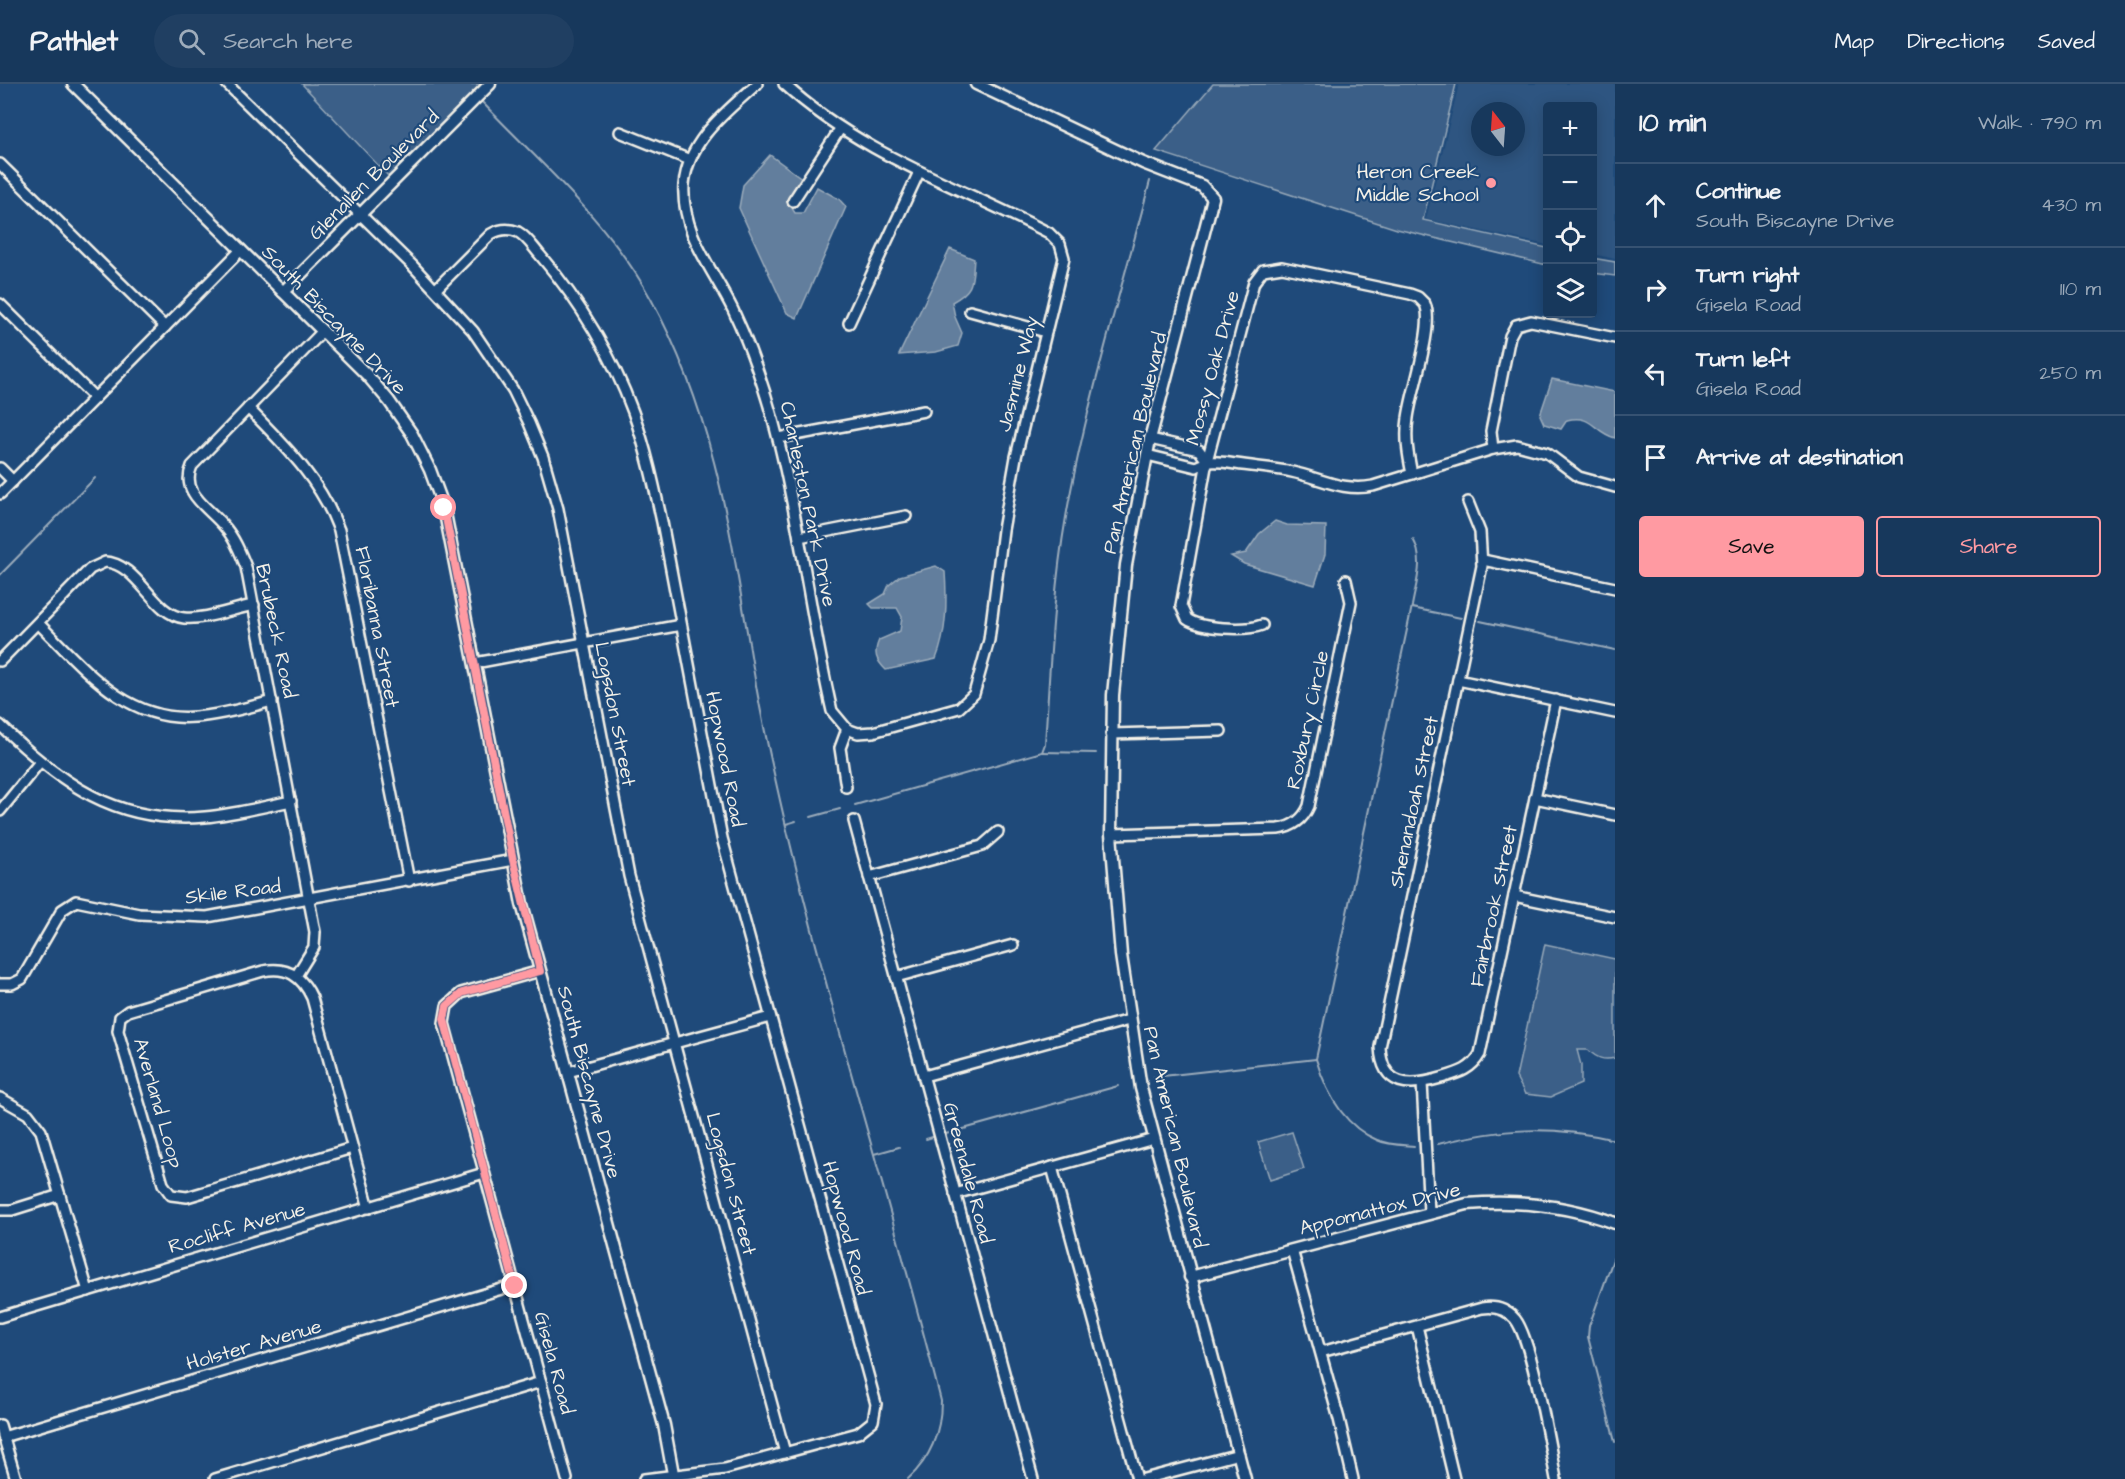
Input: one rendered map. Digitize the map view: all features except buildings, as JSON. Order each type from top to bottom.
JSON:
[{"type":"street","name":"South Biscayne Drive","points":[[73,84],[323,331],[389,401],[412,435],[430,470],[450,532],[513,860],[540,971],[664,1425],[674,1477]]},
{"type":"street","name":"Logsdon Street","points":[[227,84],[436,289],[484,345],[513,390],[529,423],[558,509],[628,876],[785,1453]]},
{"type":"street","name":"Glenallen Boulevard","points":[[283,292],[490,84]]},
{"type":"street","name":"Charleston Park Drive","points":[[757,84],[708,130],[690,160],[684,192],[688,226],[747,343],[779,438],[832,711],[847,729]]},
{"type":"street","name":"Jasmine Way","points":[[784,84],[840,129],[882,154],[1046,231],[1058,241],[1065,262],[1016,457],[1003,530],[989,640],[974,694],[959,708],[873,732],[858,733],[847,729]]},
{"type":"street","name":"Pan American Boulevard","points":[[976,84],[1143,163],[1202,186],[1212,195],[1213,203],[1150,439],[1121,601],[1111,734],[1112,834],[1115,902],[1129,1020],[1154,1139],[1245,1479]]},
{"type":"street","points":[[793,201],[840,129]]},
{"type":"street","points":[[620,132],[690,160]]},
{"type":"street","points":[[0,164],[165,327]]},
{"type":"street","points":[[849,323],[919,172]]},
{"type":"street","name":"Hopwood Road","points":[[436,289],[491,234],[502,230],[516,231],[524,237],[558,277],[594,332],[632,410],[652,475],[722,838],[876,1404],[873,1421],[858,1433],[785,1453]]},
{"type":"street","points":[[0,494],[242,250]]},
{"type":"street","name":"Mossy Oak Drive","points":[[1262,625],[1246,630],[1202,625],[1187,619],[1182,611],[1191,541],[1207,461],[1254,282],[1263,270],[1282,267],[1410,294],[1425,304],[1428,325],[1407,426],[1407,449],[1412,474]]},
{"type":"street","points":[[0,304],[95,398]]},
{"type":"street","points":[[970,311],[1047,332]]},
{"type":"street","points":[[1492,449],[1491,431],[1510,336],[1516,326],[1531,321],[1615,338]]},
{"type":"street","name":"Brubeck Road","points":[[296,975],[314,947],[315,932],[246,567],[236,544],[222,524],[192,492],[188,479],[192,466],[323,331]]},
{"type":"street","name":"Floribanna Street","points":[[248,408],[310,474],[326,500],[339,530],[409,881]]},
{"type":"street","points":[[779,438],[924,411]]},
{"type":"street","points":[[1150,439],[1199,450],[1207,461]]},
{"type":"street","points":[[1147,454],[1196,467],[1207,461],[1280,469],[1329,485],[1349,488],[1373,486],[1492,449],[1510,446],[1533,448],[1547,453],[1579,477],[1615,487]]},
{"type":"street","points":[[0,468],[13,481]]},
{"type":"street","name":"Shenandoah Street","points":[[1422,1083],[1404,1083],[1390,1076],[1382,1063],[1380,1047],[1483,560],[1480,532],[1468,502]]},
{"type":"street","points":[[799,537],[906,516]]},
{"type":"street","points":[[1483,560],[1615,588]]},
{"type":"street","points":[[0,661],[90,569],[105,562],[123,567],[168,611],[180,617],[195,617],[254,605]]},
{"type":"street","name":"Roxbury Circle","points":[[1112,834],[1278,829],[1290,826],[1302,818],[1309,806],[1351,602],[1346,580]]},
{"type":"street","points":[[38,623],[99,683],[142,710],[173,717],[196,717],[272,701]]},
{"type":"street","points":[[475,663],[681,626]]},
{"type":"street","points":[[1458,680],[1615,712]]},
{"type":"street","name":"Fairbrook Street","points":[[1422,1083],[1464,1071],[1474,1064],[1480,1054],[1556,700]]},
{"type":"street","points":[[0,725],[39,763],[86,795],[114,806],[142,813],[205,817],[291,801]]},
{"type":"street","points":[[846,788],[840,748],[847,729]]},
{"type":"street","points":[[1111,734],[1221,731]]},
{"type":"street","points":[[0,811],[39,763]]},
{"type":"street","points":[[1535,798],[1615,815]]},
{"type":"street","points":[[854,821],[869,877],[982,846],[998,832]]},
{"type":"street","name":"Skile Road","points":[[0,984],[12,984],[22,979],[62,910],[76,901],[139,914],[190,918],[225,915],[513,860]]},
{"type":"street","name":"Greendale Road","points":[[869,877],[1033,1479]]},
{"type":"street","points":[[1514,896],[1615,917]]},
{"type":"street","points":[[896,977],[1013,945]]},
{"type":"street","name":"Averland Loop","points":[[296,975],[279,969],[263,970],[128,1011],[120,1017],[118,1031],[163,1184],[171,1195],[187,1197],[352,1148]]},
{"type":"street","name":"Gisela Road","points":[[540,971],[462,993],[451,1001],[444,1013],[445,1027],[567,1479]]},
{"type":"street","points":[[296,975],[305,984],[312,998],[369,1208]]},
{"type":"street","points":[[568,1072],[770,1017]]},
{"type":"street","points":[[924,1076],[1129,1020]]},
{"type":"street","points":[[1422,1083],[1429,1212]]},
{"type":"street","points":[[0,1098],[28,1114],[36,1122],[88,1291]]},
{"type":"street","points":[[955,1194],[1154,1139]]},
{"type":"street","points":[[1052,1167],[1137,1479]]},
{"type":"street","name":"Rocliff Avenue","points":[[0,1317],[484,1173]]},
{"type":"street","points":[[0,1210],[12,1210],[60,1195]]},
{"type":"street","name":"Appomattox Drive","points":[[1190,1277],[1429,1212],[1467,1204],[1519,1202],[1575,1210],[1615,1223]]},
{"type":"street","points":[[1292,1250],[1353,1479]]},
{"type":"street","name":"Holster Avenue","points":[[3,1437],[515,1286]]},
{"type":"street","points":[[1321,1352],[1489,1307],[1501,1309],[1514,1317],[1522,1330],[1556,1479]]},
{"type":"street","points":[[1417,1326],[1454,1479]]},
{"type":"street","points":[[215,1479],[541,1382]]},
{"type":"street","points":[[0,1425],[16,1479]]},
{"type":"street","points":[[644,1479],[725,1469],[785,1453]]},
{"type":"street","points":[[1143,1479],[1239,1454]]},
{"type":"shaded area","points":[[302,84],[484,84],[390,178]]},
{"type":"shaded area","points":[[1213,84],[1456,84],[1423,220],[1543,247],[1543,264],[1397,229],[1156,151]]},
{"type":"shaded area","name":"Heron Creek Middle School","points":[[1459,84],[1615,84],[1615,259],[1597,255],[1597,102],[1543,102],[1543,244],[1426,219]]},
{"type":"shaded area","points":[[770,155],[803,179],[788,202],[795,213],[803,213],[817,187],[839,199],[846,207],[797,318],[787,313],[739,208],[743,185]]},
{"type":"shaded area","points":[[950,249],[974,259],[971,285],[964,294],[952,302],[962,333],[958,346],[936,352],[899,355]]},
{"type":"shaded area","points":[[1597,259],[1615,262],[1615,276],[1597,274]]},
{"type":"shaded area","points":[[1552,379],[1615,392],[1615,438],[1582,419],[1567,420],[1561,429],[1544,424],[1540,415]]},
{"type":"shaded area","points":[[1275,521],[1287,525],[1326,526],[1325,554],[1315,585],[1244,564],[1231,556],[1246,553],[1259,534]]},
{"type":"shaded area","points":[[936,566],[945,572],[946,594],[944,627],[936,659],[886,670],[876,656],[877,645],[879,640],[900,631],[902,617],[897,608],[873,608],[869,604],[885,594],[889,585],[900,576]]},
{"type":"shaded area","points":[[1545,944],[1615,959],[1615,1058],[1604,1059],[1588,1050],[1577,1050],[1581,1065],[1581,1084],[1551,1097],[1525,1094],[1516,1077]]},
{"type":"shaded area","points":[[1292,1132],[1304,1169],[1270,1180],[1258,1142]]},
{"type":"waterway","points":[[482,102],[595,219],[634,271],[651,299],[674,346],[709,442],[721,490],[760,707],[785,822],[822,967],[941,1401],[937,1433],[929,1453],[908,1479]]},
{"type":"waterway","points":[[855,805],[1042,752],[1045,744],[1055,601],[1074,474],[1083,432],[1150,181]]},
{"type":"waterway","points":[[0,575],[95,478]]},
{"type":"waterway","points":[[1413,539],[1417,547],[1419,563],[1417,580],[1316,1059],[1331,1095],[1345,1117],[1355,1126],[1381,1142],[1414,1146]]},
{"type":"waterway","points":[[1412,608],[1461,618]]},
{"type":"waterway","points":[[1480,621],[1615,650]]},
{"type":"waterway","points":[[1042,752],[1096,753]]},
{"type":"waterway","points":[[811,817],[840,809]]},
{"type":"waterway","points":[[786,824],[796,821]]},
{"type":"waterway","points":[[1154,1077],[1316,1059]]},
{"type":"waterway","points":[[942,1135],[1118,1086]]},
{"type":"waterway","points":[[1438,1144],[1483,1135],[1526,1130],[1570,1132],[1615,1140]]},
{"type":"waterway","points":[[926,1139],[936,1136]]},
{"type":"waterway","points":[[874,1154],[899,1147]]},
{"type":"waterway","points":[[1615,1254],[1589,1326],[1588,1337],[1615,1442]]},
{"type":"place","name":"Heron Creek Middle School","points":[[1491,183]]},
{"type":"route","points":[[444,508],[522,904],[540,971],[462,993],[451,1001],[444,1013],[445,1027],[515,1286]]}]
